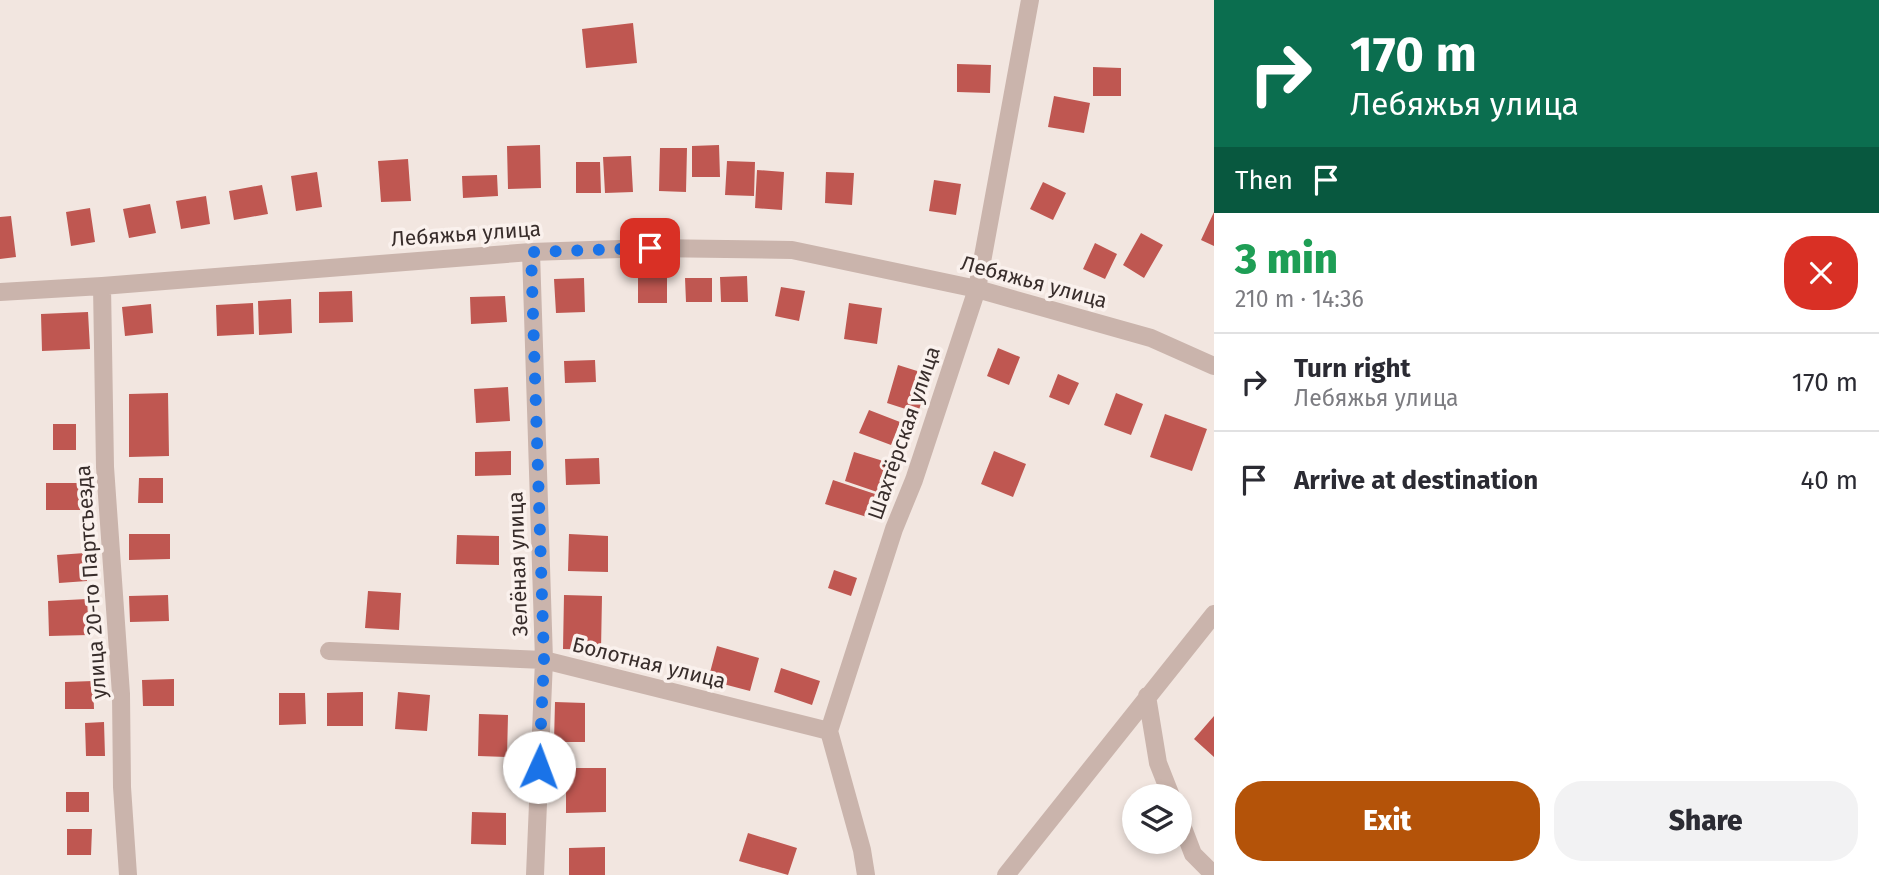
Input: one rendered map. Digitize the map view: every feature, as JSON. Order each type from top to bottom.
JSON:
[{"type":"street","name":"Шахтёрская улица","points":[[829,731],[894,529],[914,480],[977,289],[1030,0]]},
{"type":"street","name":"Лебяжья улица","points":[[0,292],[531,252],[650,248],[792,250],[977,289],[1151,338],[1214,366]]},
{"type":"street","name":"Зелёная улица","points":[[531,252],[544,660],[535,875]]},
{"type":"street","name":"улица 20-го Партсъезда","points":[[102,286],[105,467],[121,694],[122,787],[128,875]]},
{"type":"street","points":[[1006,875],[1214,614]]},
{"type":"street","name":"Болотная улица","points":[[329,651],[544,660],[829,731]]},
{"type":"street","points":[[1147,696],[1158,763],[1166,784]]},
{"type":"street","points":[[829,731],[862,850],[866,875]]},
{"type":"street","points":[[1192,851],[1214,875]]},
{"type":"building","points":[[633,23],[637,63],[586,68],[582,29]]},
{"type":"building","points":[[957,64],[991,65],[990,93],[957,92]]},
{"type":"building","points":[[1093,67],[1121,68],[1121,96],[1093,96]]},
{"type":"building","points":[[1054,96],[1090,103],[1084,133],[1048,127]]},
{"type":"building","points":[[540,145],[541,188],[508,189],[507,146]]},
{"type":"building","points":[[719,145],[720,177],[692,177],[692,146]]},
{"type":"building","points":[[660,148],[687,148],[686,192],[659,191]]},
{"type":"building","points":[[631,156],[633,192],[605,193],[603,157]]},
{"type":"building","points":[[408,159],[411,201],[381,202],[378,161]]},
{"type":"building","points":[[727,161],[755,162],[754,196],[725,195]]},
{"type":"building","points":[[576,162],[600,162],[601,193],[576,193]]},
{"type":"building","points":[[757,170],[784,172],[782,210],[755,208]]},
{"type":"building","points":[[317,172],[322,207],[296,211],[291,176]]},
{"type":"building","points":[[826,172],[854,173],[852,205],[825,203]]},
{"type":"building","points":[[497,175],[498,196],[463,198],[462,176]]},
{"type":"building","points":[[934,180],[961,184],[956,215],[929,211]]},
{"type":"building","points":[[1043,182],[1066,193],[1053,220],[1030,209]]},
{"type":"building","points":[[262,185],[268,214],[234,220],[229,191]]},
{"type":"building","points":[[206,196],[210,224],[181,229],[176,201]]},
{"type":"building","points":[[150,204],[156,233],[129,238],[123,209]]},
{"type":"building","points":[[90,208],[95,242],[71,246],[66,212]]},
{"type":"building","points":[[1214,212],[1214,246],[1201,240]]},
{"type":"building","points":[[11,216],[16,257],[0,259],[0,217]]},
{"type":"building","points":[[1141,233],[1163,245],[1144,278],[1123,265]]},
{"type":"building","points":[[1095,243],[1117,254],[1105,279],[1083,269]]},
{"type":"building","points":[[638,276],[667,276],[667,303],[638,303]]},
{"type":"building","points":[[747,276],[748,302],[721,302],[720,277]]},
{"type":"building","points":[[584,278],[585,312],[556,313],[554,279]]},
{"type":"building","points":[[685,278],[712,278],[712,302],[686,302]]},
{"type":"building","points":[[781,287],[805,291],[799,321],[775,316]]},
{"type":"building","points":[[352,291],[353,322],[319,323],[319,292]]},
{"type":"building","points":[[505,296],[507,322],[471,324],[470,297]]},
{"type":"building","points":[[291,299],[292,333],[259,335],[258,301]]},
{"type":"building","points":[[253,303],[254,334],[217,336],[216,305]]},
{"type":"building","points":[[849,303],[882,308],[877,344],[844,339]]},
{"type":"building","points":[[151,304],[153,333],[125,336],[122,307]]},
{"type":"building","points":[[88,312],[90,349],[42,351],[41,314]]},
{"type":"building","points":[[998,348],[1020,357],[1009,385],[987,376]]},
{"type":"building","points":[[595,360],[596,382],[565,383],[564,361]]},
{"type":"building","points":[[898,365],[930,375],[918,413],[887,403]]},
{"type":"building","points":[[1058,374],[1079,383],[1069,405],[1049,397]]},
{"type":"building","points":[[508,387],[510,421],[476,423],[474,389]]},
{"type":"building","points":[[168,393],[169,456],[129,457],[129,394]]},
{"type":"building","points":[[1116,393],[1143,404],[1131,435],[1104,425]]},
{"type":"building","points":[[869,410],[900,422],[891,445],[859,433]]},
{"type":"building","points":[[1165,414],[1207,429],[1192,471],[1150,457]]},
{"type":"building","points":[[53,424],[76,424],[76,450],[53,450]]},
{"type":"building","points":[[511,451],[511,475],[475,476],[475,452]]},
{"type":"building","points":[[994,451],[1026,464],[1013,497],[981,484]]},
{"type":"building","points":[[854,452],[893,464],[883,494],[845,481]]},
{"type":"building","points":[[599,458],[600,484],[566,485],[565,459]]},
{"type":"building","points":[[139,478],[163,478],[163,503],[138,503]]},
{"type":"building","points":[[833,480],[875,494],[867,517],[825,504]]},
{"type":"building","points":[[46,483],[80,483],[80,510],[46,510]]},
{"type":"building","points":[[129,534],[170,534],[170,559],[129,560]]},
{"type":"building","points":[[569,534],[608,536],[608,572],[568,571]]},
{"type":"building","points":[[457,535],[499,536],[499,565],[456,564]]},
{"type":"building","points":[[85,553],[87,581],[59,583],[57,555]]},
{"type":"building","points":[[834,570],[857,578],[851,596],[828,588]]},
{"type":"building","points":[[368,591],[401,593],[399,630],[365,628]]},
{"type":"building","points":[[168,595],[169,621],[130,622],[129,596]]},
{"type":"building","points":[[564,595],[602,596],[601,650],[563,649]]},
{"type":"building","points":[[87,599],[89,635],[49,636],[48,601]]},
{"type":"building","points":[[717,646],[759,658],[750,691],[708,680]]},
{"type":"building","points":[[781,668],[820,681],[812,705],[774,692]]},
{"type":"building","points":[[174,679],[174,706],[143,706],[142,680]]},
{"type":"building","points":[[93,681],[94,709],[65,709],[65,682]]},
{"type":"building","points":[[363,692],[363,726],[327,726],[327,693]]},
{"type":"building","points":[[398,692],[430,695],[427,731],[395,729]]},
{"type":"building","points":[[279,693],[305,693],[306,724],[279,725]]},
{"type":"building","points":[[555,702],[585,703],[585,742],[554,742]]},
{"type":"building","points":[[479,714],[508,715],[507,757],[478,756]]},
{"type":"building","points":[[1214,716],[1214,757],[1194,739]]},
{"type":"building","points":[[104,722],[105,756],[86,756],[85,723]]},
{"type":"building","points":[[566,768],[606,768],[606,812],[566,813]]},
{"type":"building","points":[[66,792],[89,792],[89,812],[66,812]]},
{"type":"building","points":[[472,812],[506,813],[506,845],[471,844]]},
{"type":"building","points":[[67,829],[92,829],[91,855],[67,855]]},
{"type":"building","points":[[748,833],[797,848],[788,875],[739,861]]},
{"type":"building","points":[[605,847],[605,875],[569,875],[569,848]]},
{"type":"route","points":[[539,767],[544,660],[531,252],[650,248]]}]
